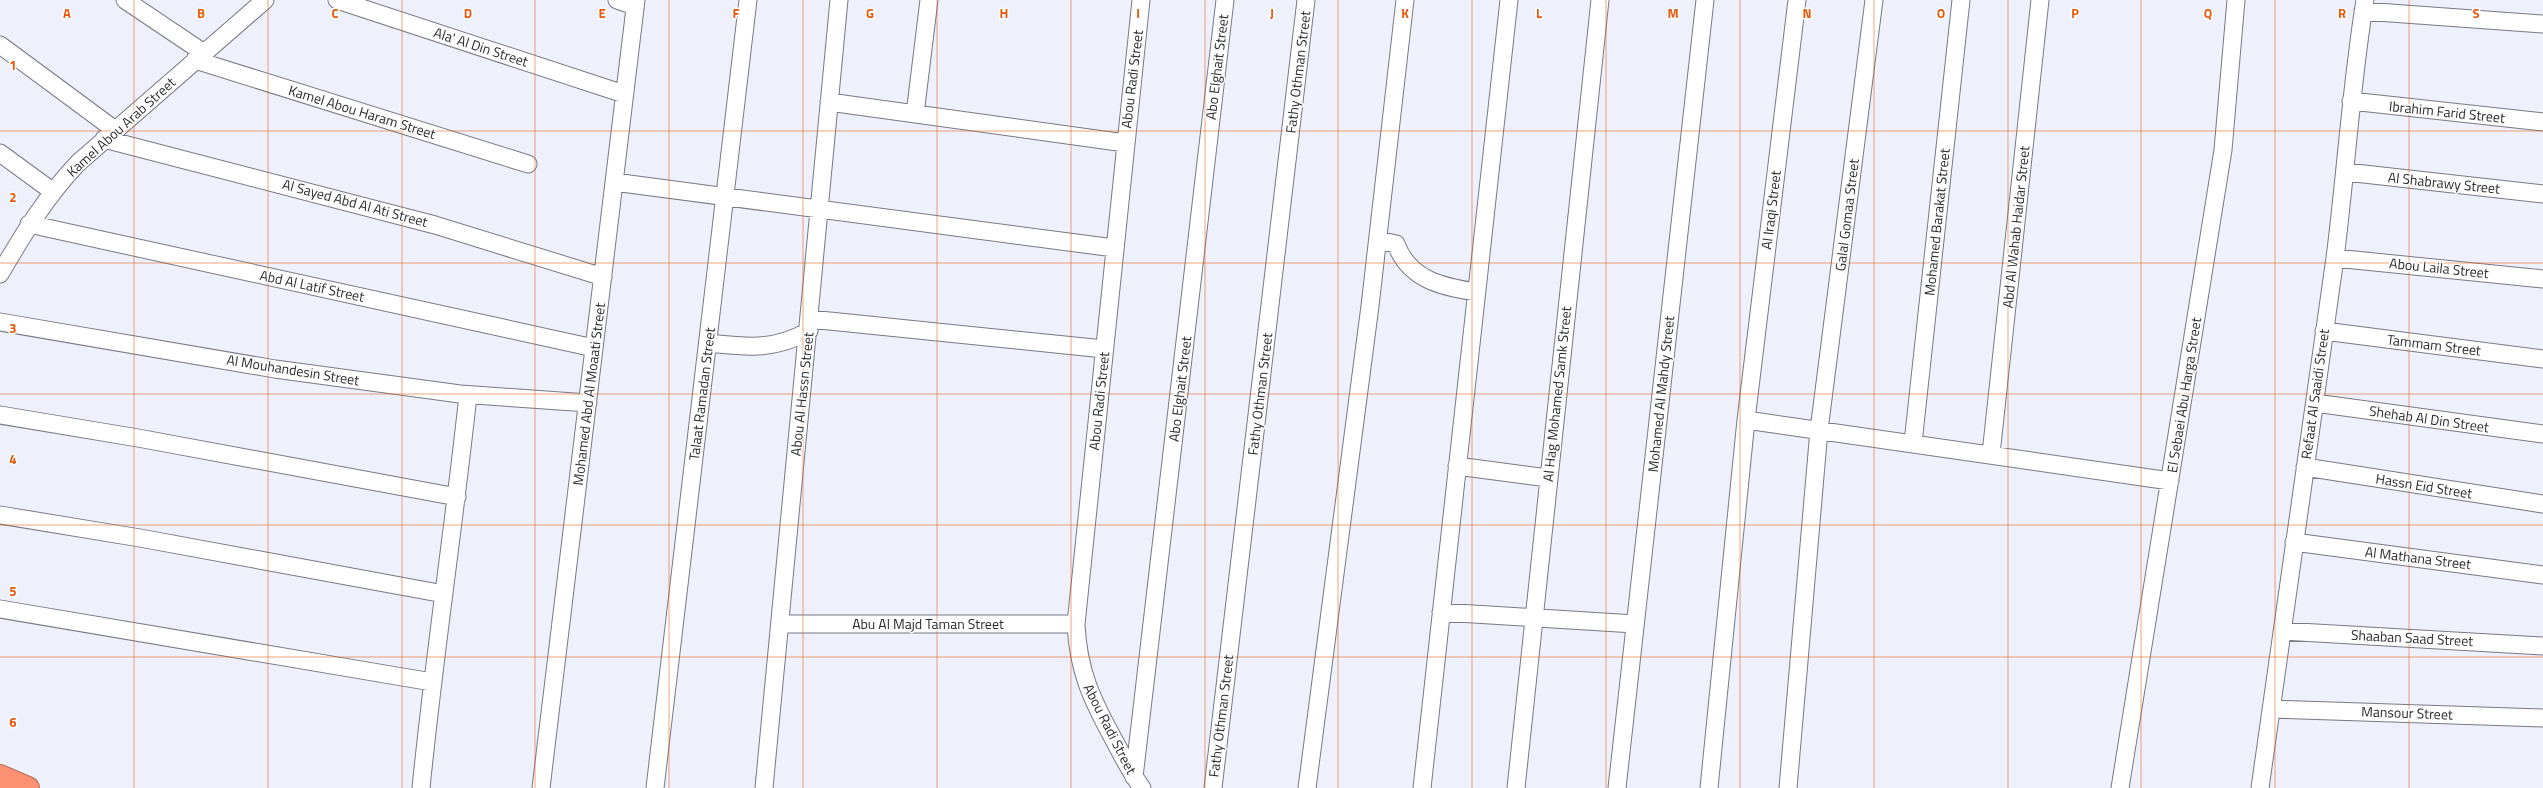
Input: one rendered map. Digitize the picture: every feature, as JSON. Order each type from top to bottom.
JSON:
[{"type":"highway","points":[[0,776],[28,788]]},
{"type":"street","name":"Kamel Abou Haram Street","points":[[125,0],[200,57],[528,164]]},
{"type":"street","name":"Kamel Abou Arab Street","points":[[2,265],[52,191],[110,134],[265,0]]},
{"type":"street","name":"Ala' Al Din Street","points":[[336,0],[624,94]]},
{"type":"street","points":[[617,0],[635,3]]},
{"type":"street","name":"Talaat Ramadan Street","points":[[655,788],[748,0]]},
{"type":"street","name":"Abou Al Hassn Street","points":[[764,788],[839,0]]},
{"type":"street","points":[[915,114],[929,0]]},
{"type":"street","name":"Abou Radi Street","points":[[1138,783],[1086,685],[1080,665],[1076,624],[1141,0]]},
{"type":"street","name":"Abo Elghait Street","points":[[1138,783],[1225,0]]},
{"type":"street","name":"Fathy Othman Street","points":[[1213,788],[1306,0]]},
{"type":"street","points":[[1307,788],[1378,240],[1405,0]]},
{"type":"street","points":[[1422,788],[1509,0]]},
{"type":"street","name":"Al Hag Mohamed Samk Street","points":[[1516,788],[1532,618],[1600,0]]},
{"type":"street","name":"Mohamed Al Mahdy Street","points":[[1617,788],[1705,0]]},
{"type":"street","name":"Al Iraqi Street","points":[[1709,788],[1746,420],[1797,0]]},
{"type":"street","name":"Galal Gomaa Street","points":[[1788,788],[1819,430],[1874,0]]},
{"type":"street","name":"Mohamed Barakat Street","points":[[1913,443],[1961,0]]},
{"type":"street","name":"Abd Al Wahab Haidar Street","points":[[1991,454],[2040,0]]},
{"type":"street","name":"El Sebaei Abu Harga Street","points":[[2120,788],[2223,150],[2236,0]]},
{"type":"street","name":"Mohamed Abd Al Moaati Street","points":[[541,788],[635,3]]},
{"type":"street","points":[[2364,6],[2543,24]]},
{"type":"street","name":"Refaat Al Saaidi Street","points":[[2259,788],[2335,258],[2346,172],[2351,102],[2364,6]]},
{"type":"street","points":[[0,45],[110,134]]},
{"type":"street","points":[[829,102],[1125,143]]},
{"type":"street","name":"Ibrahim Farid Street","points":[[2351,102],[2543,122]]},
{"type":"street","name":"Al Sayed Abd Al Ati Street","points":[[110,134],[434,224],[603,277]]},
{"type":"street","points":[[0,153],[52,191]]},
{"type":"street","name":"Al Shabrawy Street","points":[[2346,172],[2543,194]]},
{"type":"street","points":[[614,182],[1114,248]]},
{"type":"street","name":"Abd Al Latif Street","points":[[29,224],[594,348]]},
{"type":"street","points":[[1378,240],[1396,244],[1408,266],[1422,277],[1445,287],[1476,292]]},
{"type":"street","name":"Abou Laila Street","points":[[2335,258],[2543,279]]},
{"type":"street","name":"Al Mouhandesin Street","points":[[0,322],[275,369],[468,395],[588,403]]},
{"type":"street","points":[[708,343],[764,347],[789,340],[809,325],[1104,349]]},
{"type":"street","name":"Tammam Street","points":[[2324,331],[2543,359]]},
{"type":"street","points":[[421,788],[432,682],[457,497],[468,395]]},
{"type":"street","name":"Shehab Al Din Street","points":[[2315,403],[2543,434]]},
{"type":"street","points":[[0,415],[146,439],[457,497]]},
{"type":"street","points":[[1746,420],[1991,454],[2170,481]]},
{"type":"street","points":[[1457,466],[1548,478]]},
{"type":"street","name":"Hassn Eid Street","points":[[2305,467],[2543,504]]},
{"type":"street","points":[[0,515],[140,538],[444,594]]},
{"type":"street","name":"Al Mathana Street","points":[[2294,542],[2543,575]]},
{"type":"street","points":[[0,609],[432,682]]},
{"type":"street","points":[[1441,612],[1635,624]]},
{"type":"street","name":"Abu Al Majd Taman Street","points":[[780,624],[1076,624]]},
{"type":"street","name":"Shaaban Saad Street","points":[[2282,631],[2543,646]]},
{"type":"street","name":"Mansour Street","points":[[2271,708],[2543,718]]}]
